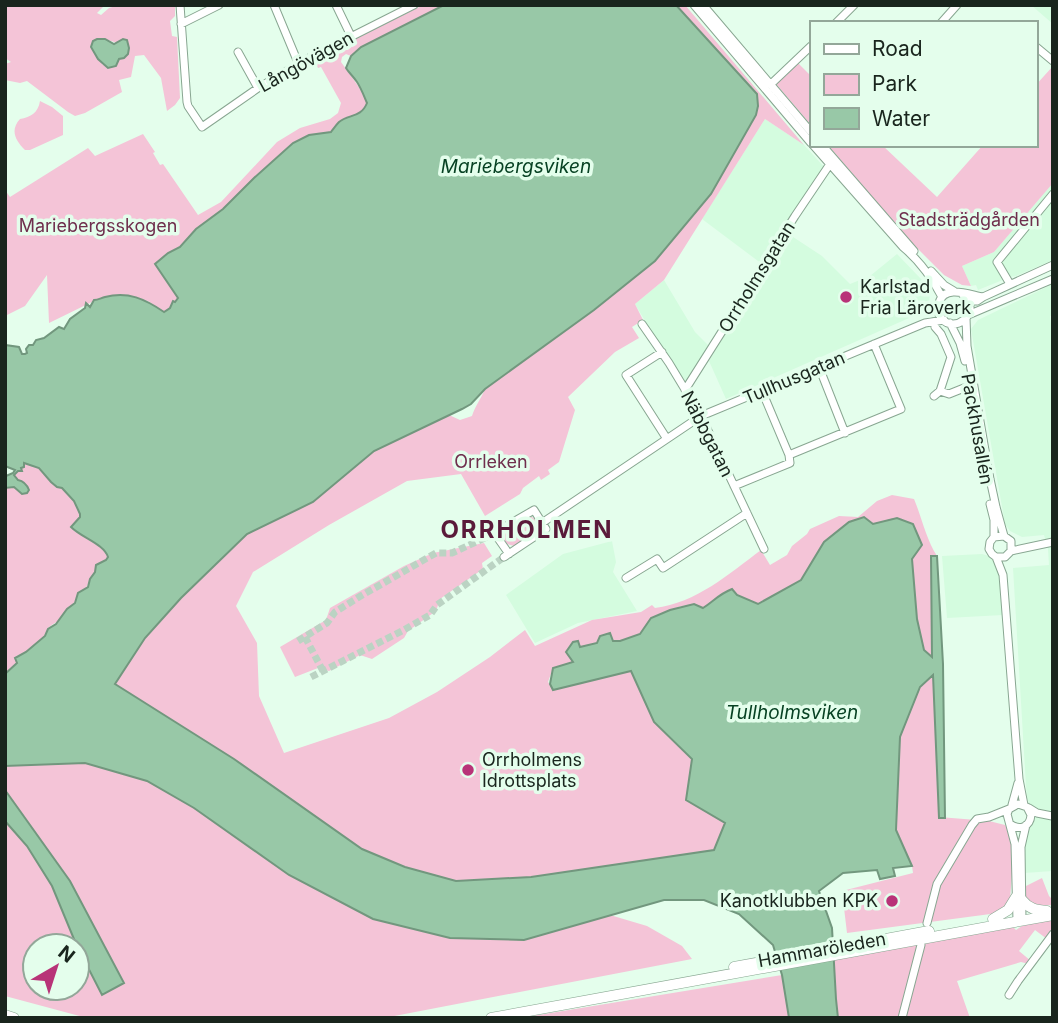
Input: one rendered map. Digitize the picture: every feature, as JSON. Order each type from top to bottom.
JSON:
[{"type":"main road","points":[[993,919],[1019,899],[1035,910],[1051,912]]},
{"type":"main road","name":"Hammaröleden","points":[[491,1018],[1051,912]]},
{"type":"main road","name":"Hammaröleden","points":[[852,948],[993,919],[1020,918]]},
{"type":"main road","points":[[5,1015],[14,1018]]},
{"type":"street","points":[[180,5],[181,23],[219,5]]},
{"type":"street","points":[[274,5],[299,65]]},
{"type":"street","points":[[336,5],[351,36]]},
{"type":"street","name":"Långövägen","points":[[181,23],[187,102],[201,127],[258,88],[351,36],[414,5]]},
{"type":"street","points":[[694,5],[810,142]]},
{"type":"street","points":[[703,5],[810,131]]},
{"type":"street","points":[[838,21],[854,5]]},
{"type":"street","points":[[943,21],[957,5]]},
{"type":"street","points":[[771,84],[810,47]]},
{"type":"street","points":[[1037,48],[1053,61]]},
{"type":"street","points":[[238,52],[258,88]]},
{"type":"street","points":[[815,147],[929,276],[940,299],[938,311],[947,322],[965,319],[980,309],[988,308],[1053,279]]},
{"type":"street","points":[[824,147],[944,285],[968,300],[977,301],[1053,265]]},
{"type":"street","name":"Orrholmsgatan","points":[[685,390],[830,164]]},
{"type":"street","points":[[1010,284],[997,262],[1052,198]]},
{"type":"street","points":[[940,299],[949,292],[983,296]]},
{"type":"street","points":[[965,319],[970,311],[968,300]]},
{"type":"street","name":"Tullhusgatan","points":[[925,323],[938,311]]},
{"type":"street","name":"Packhusallén","points":[[965,319],[961,331],[967,346],[992,490],[1007,538]]},
{"type":"street","name":"Packhusallén","points":[[947,322],[960,343],[968,375],[994,520],[994,537]]},
{"type":"street","name":"Tullhusgatan","points":[[542,523],[701,416],[925,323],[947,322]]},
{"type":"street","name":"Näbbgatan","points":[[642,324],[701,416],[764,549]]},
{"type":"street","points":[[935,327],[951,357],[937,393],[949,394],[964,388]]},
{"type":"street","points":[[944,340],[947,336],[953,336]]},
{"type":"street","points":[[789,455],[901,409],[874,344]]},
{"type":"street","points":[[662,352],[626,375],[667,439]]},
{"type":"street","points":[[820,367],[845,433]]},
{"type":"street","points":[[734,486],[790,463],[762,391]]},
{"type":"street","name":"Tullhusgatan","points":[[534,510],[542,523],[546,529],[506,555],[492,535],[534,510]]},
{"type":"street","points":[[626,578],[657,559],[663,568],[747,513]]},
{"type":"street","points":[[1019,899],[1021,847],[1031,815],[1019,779],[1003,575],[996,557],[989,549],[994,537],[1007,538],[1030,546]]},
{"type":"street","points":[[1003,575],[1009,553],[1007,538]]},
{"type":"street","points":[[996,557],[1002,558],[1030,546],[1053,542]]},
{"type":"street","points":[[1019,779],[1007,814],[1015,844],[1020,918]]},
{"type":"street","points":[[927,923],[940,879],[977,819],[989,817],[1017,804],[1052,816]]},
{"type":"street","points":[[989,817],[1017,828],[1052,816]]},
{"type":"street","points":[[1009,995],[1053,934]]},
{"type":"street","points":[[902,1018],[920,945]]},
{"type":"shaded area","points":[[1031,5],[1053,5],[1053,24]]},
{"type":"shaded area","points":[[765,119],[804,145],[827,170],[787,233],[822,256],[850,284],[870,276],[897,254],[922,280],[930,293],[929,304],[925,311],[726,399],[709,361],[782,240],[762,264],[702,219]]},
{"type":"shaded area","points":[[1053,183],[1053,260],[978,290],[976,285],[971,286],[962,266],[994,252]]},
{"type":"shaded area","points":[[664,280],[695,332],[711,348],[685,388],[635,304]]},
{"type":"shaded area","points":[[1053,284],[1053,315],[1050,316],[1053,340],[1053,871],[1024,873],[1024,839],[1034,814],[1027,798],[1013,568],[1049,565],[1048,549],[1044,535],[1022,537],[1010,531],[1005,524],[971,329],[978,320]]},
{"type":"shaded area","points":[[612,541],[616,562],[613,572],[637,611],[578,623],[535,643],[506,595],[563,554]]},
{"type":"shaded area","points":[[942,556],[989,556],[996,563],[1001,575],[1003,615],[947,618]]},
{"type":"green space","points":[[5,5],[105,5],[97,13],[101,15],[109,8],[119,5],[175,5],[175,16],[170,21],[172,36],[177,37],[180,98],[167,111],[161,78],[144,55],[135,56],[131,77],[119,80],[122,92],[75,116],[27,81],[20,83],[5,80],[5,64],[11,62],[5,58]],"holes":[[[97,39],[129,48],[128,54],[117,61],[115,66],[103,65],[91,47]]]},
{"type":"green space","name":"Mariebergsskogen","points":[[423,5],[444,5],[361,47],[351,56],[346,54],[342,57],[341,62],[367,103],[362,111],[339,122],[332,132],[309,135],[293,143],[223,209],[196,229],[180,247],[158,261],[156,264],[178,298],[164,313],[148,301],[106,297],[49,323],[47,275],[25,306],[5,316],[5,190],[10,197],[88,148],[95,156],[143,134],[160,165],[163,164],[198,215],[221,202],[277,142],[300,128],[330,119],[338,113],[341,103],[314,59]]},
{"type":"green space","name":"Orrleken","points":[[676,5],[685,5],[804,145],[765,119],[664,280],[635,304],[643,320],[632,327],[639,338],[615,352],[568,397],[575,410],[559,462],[548,470],[550,474],[541,480],[539,476],[523,488],[520,494],[485,516],[461,474],[407,481],[253,572],[236,606],[257,643],[259,696],[284,753],[389,718],[437,692],[525,630],[535,646],[592,620],[641,612],[652,605],[655,608],[684,600],[724,578],[761,550],[770,565],[787,555],[792,546],[810,529],[839,516],[858,517],[877,501],[892,495],[914,499],[937,556],[931,557],[933,658],[924,650],[917,619],[912,559],[897,518],[824,542],[801,580],[757,605],[737,595],[722,593],[703,608],[693,605],[676,608],[629,638],[613,641],[610,633],[600,636],[597,643],[580,647],[574,662],[553,668],[548,682],[553,689],[631,671],[654,722],[693,759],[725,823],[714,850],[531,877],[456,881],[405,867],[362,849],[234,759],[114,684],[145,638],[181,598],[247,534],[313,502],[374,451],[449,415],[460,420],[472,416],[485,389],[594,310],[655,261],[711,194],[756,115],[757,94]]},
{"type":"green space","points":[[798,63],[810,75],[810,124],[776,84]]},
{"type":"green space","name":"Stadsträdgården","points":[[1053,66],[1053,183],[994,252],[962,266],[971,286],[962,285],[944,275],[903,234],[830,147],[884,147],[937,197],[981,147],[1037,147],[1037,84]]},
{"type":"green space","points":[[40,101],[63,116],[63,135],[25,150],[16,139],[15,127],[20,119],[31,116],[36,111]]},
{"type":"green space","points":[[25,463],[40,469],[67,492],[80,514],[75,531],[105,548],[108,559],[98,564],[87,586],[62,618],[48,628],[44,637],[34,646],[16,656],[17,663],[5,674],[5,488],[14,487],[22,494],[25,485],[14,476],[18,471],[21,472]]},
{"type":"green space","points":[[529,516],[537,522],[536,532],[514,546],[507,544],[503,538],[505,530]]},
{"type":"green space","points":[[484,543],[492,556],[482,563],[483,569],[440,599],[436,611],[408,631],[404,638],[372,659],[360,655],[329,671],[318,668],[295,677],[280,647],[326,620],[330,608],[404,566],[433,553]]},
{"type":"green space","points":[[933,674],[939,817],[1005,825],[1012,852],[1010,902],[998,913],[847,933],[842,891],[913,873],[896,830],[900,737],[920,687]]},
{"type":"green space","points":[[85,763],[147,781],[194,808],[289,875],[373,919],[450,938],[524,940],[610,915],[647,926],[682,946],[692,959],[384,1018],[87,1018],[27,1002],[91,1002],[91,973],[102,994],[124,983],[70,881],[5,790],[5,766]]},
{"type":"green space","points":[[5,821],[27,846],[52,886],[71,932],[21,932],[21,1000],[5,996]]},
{"type":"green space","points":[[1042,878],[1053,905],[1033,906],[1025,896],[1026,886]]},
{"type":"green space","points":[[1052,919],[1052,933],[1047,939],[1035,930],[1019,951],[1031,961],[1029,964],[1021,962],[957,981],[970,1018],[838,1018],[833,958],[1013,927],[1016,930]]},
{"type":"green space","points":[[782,975],[789,1018],[520,1018]]},
{"type":"water","name":"Mariebergsviken","points":[[444,5],[676,5],[757,94],[756,115],[711,194],[655,261],[594,310],[485,389],[471,404],[374,451],[313,502],[247,534],[181,598],[145,638],[115,684],[234,759],[362,849],[405,867],[456,881],[531,877],[714,850],[725,823],[686,800],[692,759],[654,722],[631,671],[553,690],[550,684],[553,668],[573,662],[566,652],[573,642],[578,641],[580,647],[597,643],[600,636],[610,633],[613,641],[620,641],[640,634],[651,618],[694,604],[703,608],[732,589],[737,595],[758,604],[801,580],[824,542],[849,522],[864,517],[873,524],[897,518],[913,524],[922,545],[912,559],[917,619],[924,650],[932,657],[931,556],[937,556],[943,664],[945,818],[939,818],[933,675],[920,687],[900,737],[896,830],[912,866],[893,868],[895,876],[880,879],[877,870],[843,873],[819,891],[832,928],[838,1018],[789,1018],[782,975],[773,945],[739,914],[704,900],[664,900],[524,940],[450,938],[373,919],[289,875],[194,808],[147,781],[85,763],[5,766],[5,674],[17,663],[15,658],[45,636],[48,629],[75,603],[78,593],[88,587],[96,565],[108,557],[102,548],[71,527],[80,517],[74,501],[39,468],[24,463],[22,471],[14,475],[27,486],[27,493],[22,494],[14,487],[5,488],[5,471],[6,476],[15,470],[5,466],[5,345],[19,347],[22,354],[25,354],[29,345],[33,345],[36,340],[44,338],[59,327],[64,329],[70,319],[85,308],[86,303],[90,307],[94,300],[113,295],[143,300],[164,312],[170,308],[178,298],[155,264],[180,247],[196,229],[223,209],[293,143],[309,135],[331,132],[339,122],[362,111],[367,103],[346,68],[351,56],[361,47]]},
{"type":"water","points":[[97,39],[105,39],[114,44],[123,39],[127,40],[128,54],[119,59],[116,66],[108,68],[98,59],[91,47]]},
{"type":"water","points":[[5,790],[70,881],[124,983],[102,995],[91,973],[91,932],[71,932],[52,886],[27,846],[5,821]]},
{"type":"pier","points":[[836,940],[837,957],[776,970],[771,952]]},
{"type":"tunnel","points":[[298,641],[327,623],[335,612],[436,553],[452,553],[489,536]]},
{"type":"tunnel","points":[[311,677],[430,615],[437,605],[504,557]]},
{"type":"tunnel","points":[[305,637],[323,671]]},
{"type":"place","name":"Karlstad Fria Läroverk","points":[[846,297]]},
{"type":"place","name":"Orrholmens Idrottsplats","points":[[468,770]]},
{"type":"place","name":"Kanotklubben KPK","points":[[892,901]]},
{"type":"district","name":"ORRHOLMEN","points":[[527,530]]},
{"type":"water label","name":"Tullholmsviken","points":[[792,712]]}]
